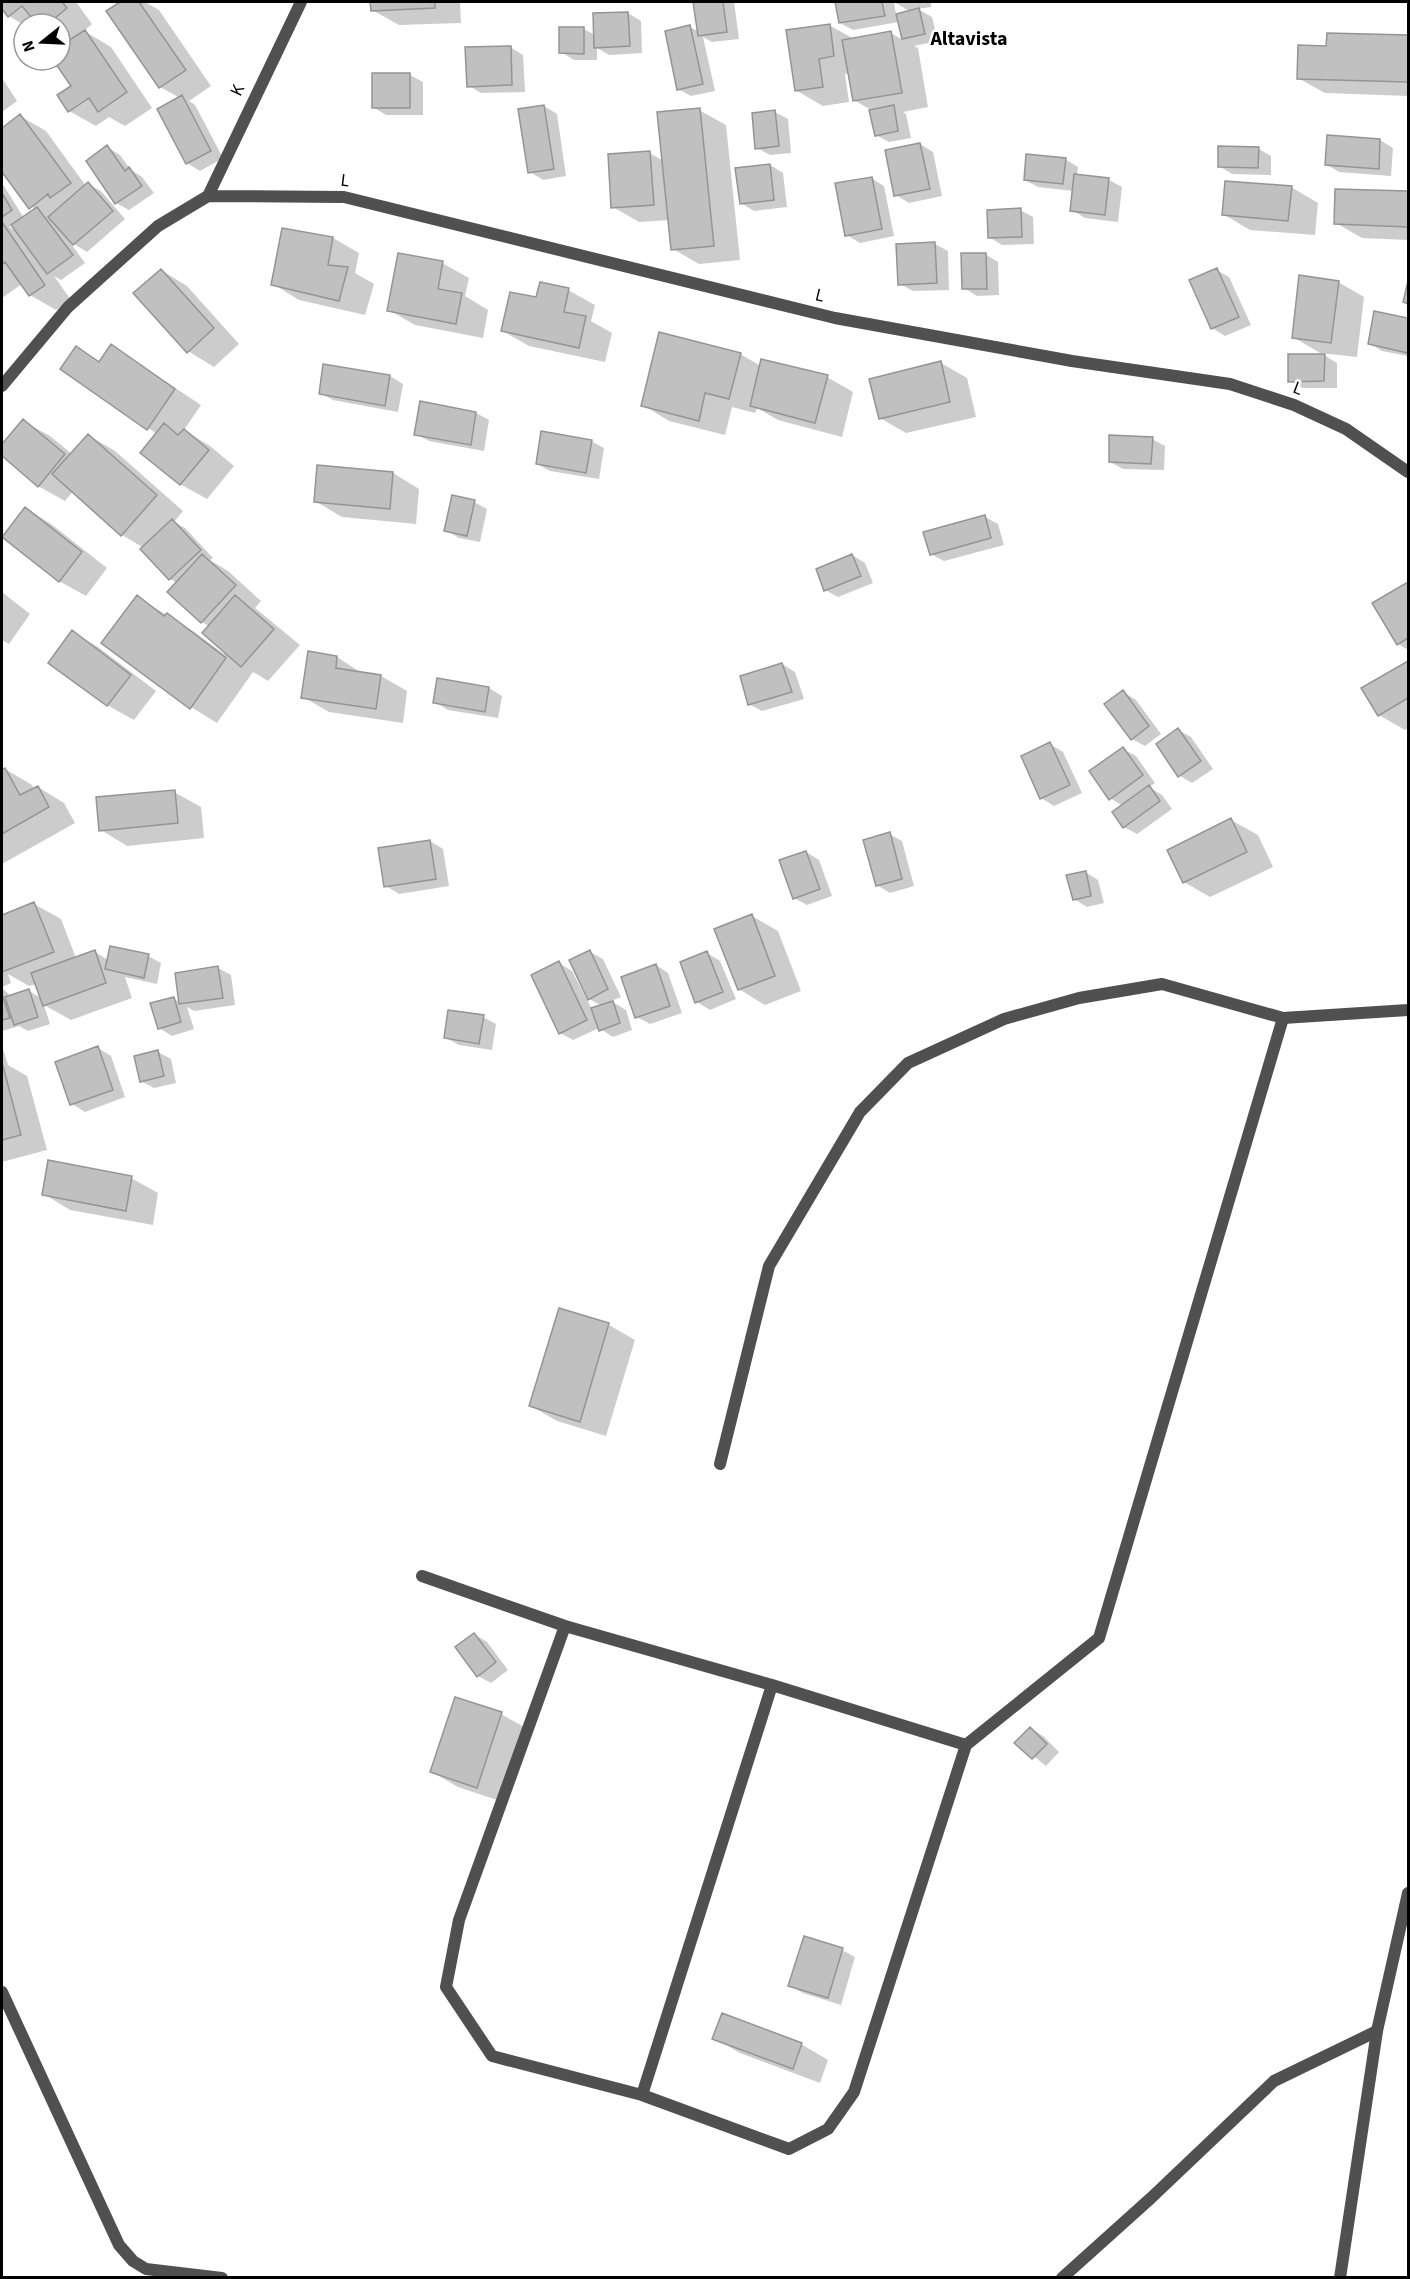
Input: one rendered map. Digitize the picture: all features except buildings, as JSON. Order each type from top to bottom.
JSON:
[{"type":"street","name":"K","points":[[208,196],[301,2]]},
{"type":"street","points":[[2,386],[68,307],[158,226],[208,196]]},
{"type":"street","name":"L","points":[[208,196],[344,197],[835,318],[1072,361],[1230,384],[1293,405],[1346,429],[1408,472]]},
{"type":"street","points":[[720,1464],[769,1266],[860,1112],[908,1063],[1004,1019],[1079,998],[1162,984],[1283,1018],[1408,1010]]},
{"type":"street","points":[[565,1626],[459,1920],[447,1988],[492,2056],[642,2095],[789,2149],[828,2128],[854,2092],[966,1745],[1099,1638],[1283,1018]]},
{"type":"street","points":[[422,1576],[565,1626],[772,1685],[966,1745]]},
{"type":"street","points":[[642,2095],[772,1685]]},
{"type":"street","points":[[1340,2277],[1377,2031],[1408,1893]]},
{"type":"street","points":[[2,1992],[119,2246],[146,2269],[222,2277]]},
{"type":"street","points":[[1062,2277],[1151,2198],[1274,2081],[1377,2031]]},
{"type":"district","name":"Altavista","points":[[969,38]]}]
